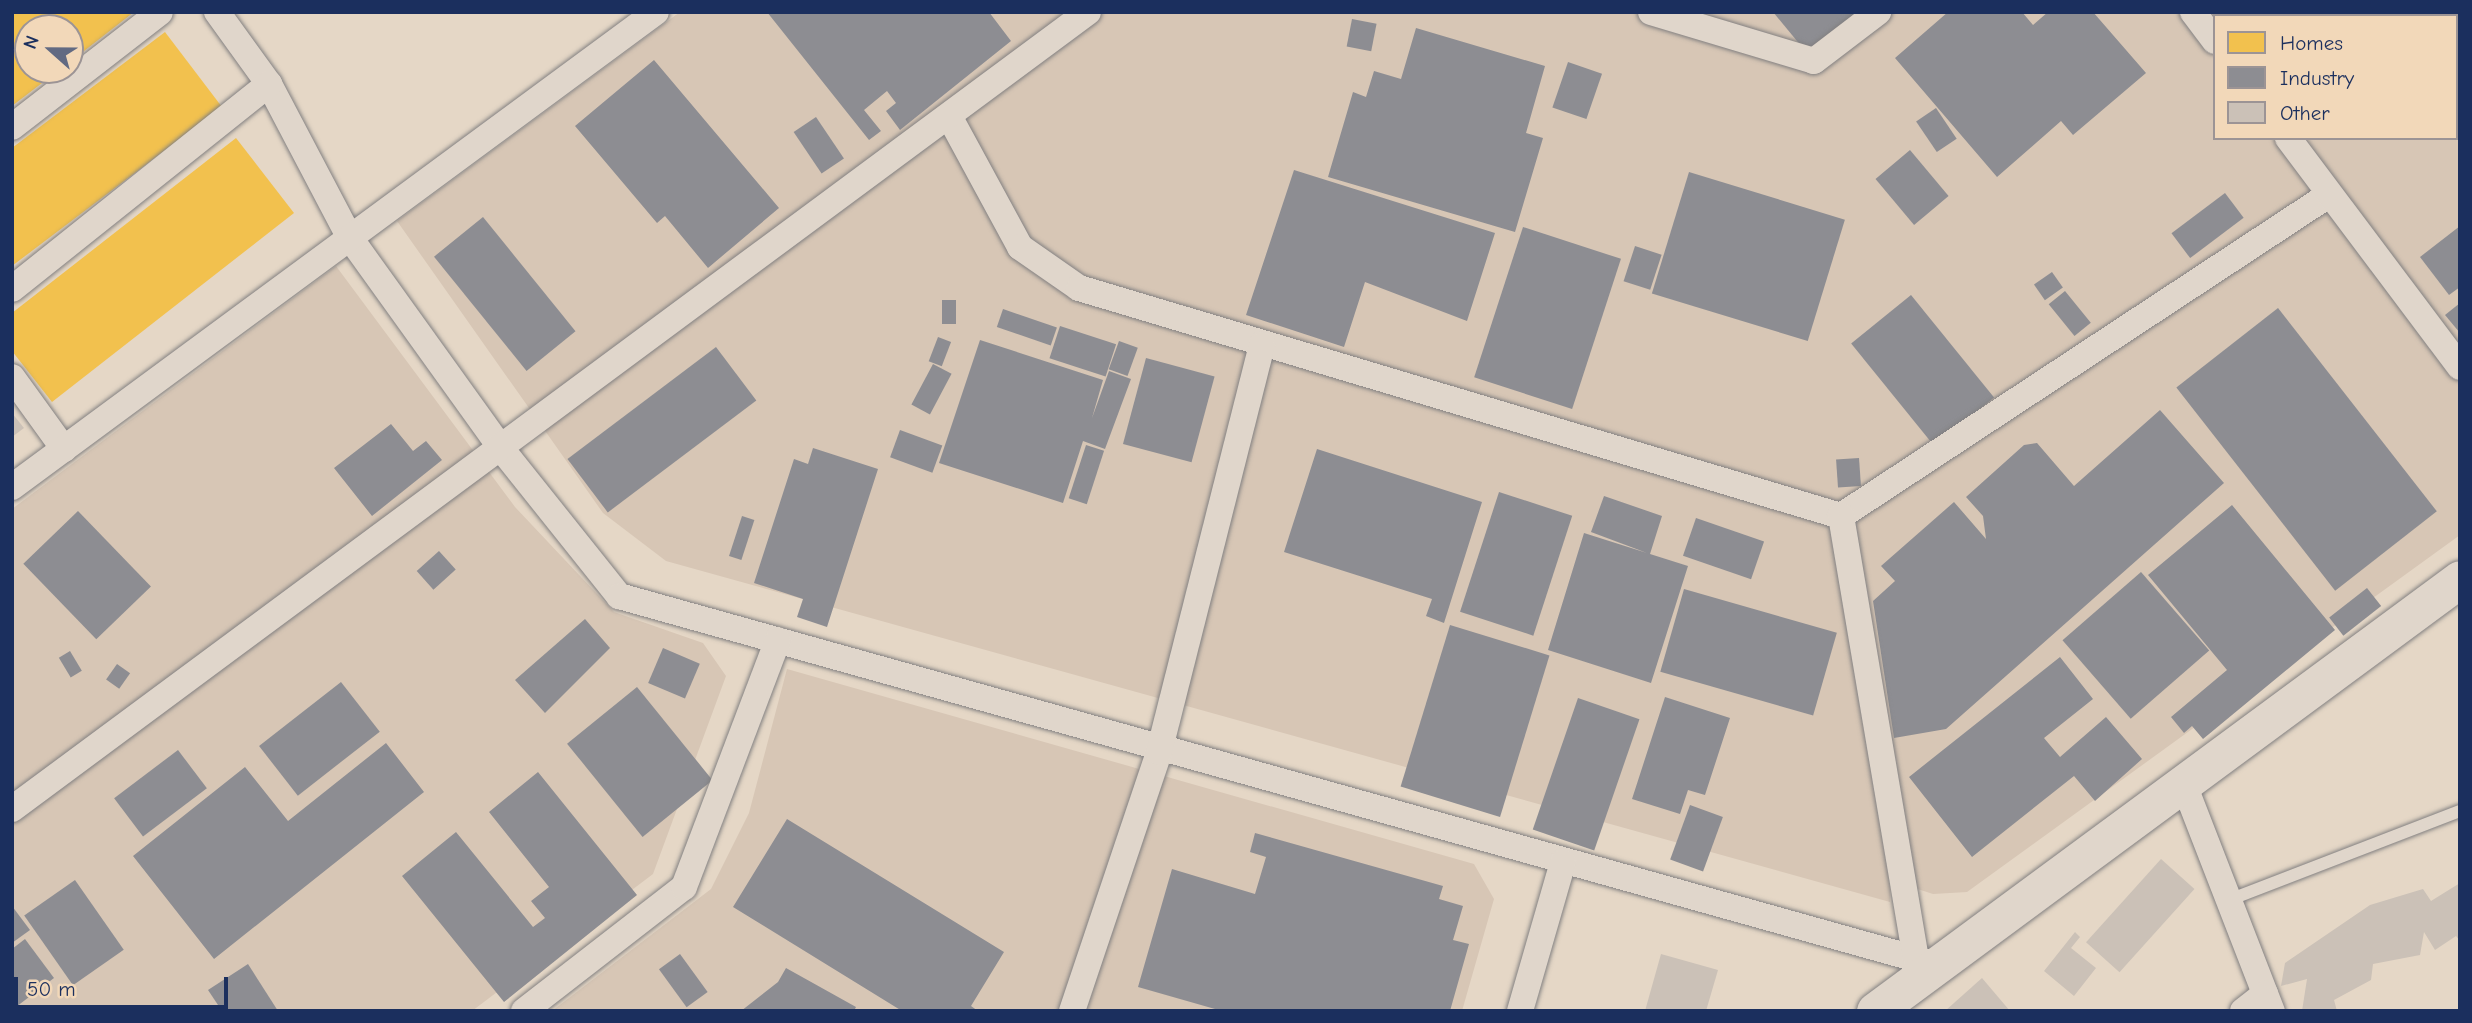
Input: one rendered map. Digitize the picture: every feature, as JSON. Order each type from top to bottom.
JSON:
[{"type":"street","points":[[12,127],[160,12]]},
{"type":"street","points":[[217,12],[269,85],[351,238],[500,447],[620,596],[1160,752],[1927,962]]},
{"type":"street","points":[[12,487],[656,12]]},
{"type":"street","points":[[12,808],[1088,12]]},
{"type":"street","points":[[1651,12],[1814,61],[1878,12]]},
{"type":"street","points":[[2193,12],[2213,38]]},
{"type":"street","points":[[12,289],[269,85]]},
{"type":"street","points":[[949,116],[1020,247],[1047,270],[1079,288],[1262,345],[1841,516],[2330,194]]},
{"type":"street","points":[[2290,140],[2460,367]]},
{"type":"street","points":[[1072,1011],[1160,752],[1262,345]]},
{"type":"street","points":[[12,377],[64,449]]},
{"type":"street","points":[[1841,516],[1927,962]]},
{"type":"street","points":[[1875,1011],[1927,962],[2183,782],[2460,579]]},
{"type":"street","points":[[524,1011],[684,887],[778,640]]},
{"type":"street","points":[[2183,782],[2269,1002],[2243,1011]]},
{"type":"street","points":[[1520,1011],[1563,862]]},
{"type":"lane","points":[[2229,900],[2460,811]]},
{"type":"shaded area","points":[[680,12],[2446,12],[2213,14],[2213,140],[2458,140],[2458,28],[2460,31],[2460,535],[1967,892],[1933,894],[1890,880],[1890,902],[666,561],[603,513],[397,221]]},
{"type":"shaded area","points":[[336,266],[515,507],[614,612],[703,643],[726,676],[653,874],[472,1011],[12,1011],[12,509]]},
{"type":"shaded area","points":[[787,669],[1474,864],[1494,899],[1462,1011],[552,1011],[711,889],[749,813]]},
{"type":"building: Homes","points":[[12,12],[134,12],[84,51],[84,14],[14,14],[14,84],[41,84],[12,106]]},
{"type":"building: Homes","points":[[165,32],[222,107],[12,266],[12,148]]},
{"type":"building: Homes","points":[[236,138],[294,213],[52,402],[12,351],[12,313]]},
{"type":"building: Industry","points":[[767,12],[989,12],[1011,41],[900,130],[886,111],[896,103],[887,91],[864,110],[881,131],[869,140]]},
{"type":"building: Industry","points":[[1773,12],[1865,12],[1811,58]]},
{"type":"building: Industry","points":[[1948,12],[2022,12],[2033,25],[2048,12],[2093,12],[2146,73],[2073,135],[2061,121],[1997,177],[1895,58]]},
{"type":"building: Industry","points":[[2305,12],[2421,12],[2421,14]]},
{"type":"building: Industry","points":[[1352,19],[1377,24],[1371,51],[1347,46]]},
{"type":"building: Industry","points":[[1416,28],[1545,66],[1526,133],[1543,138],[1515,232],[1328,177],[1353,92],[1366,97],[1374,71],[1401,79]]},
{"type":"building: Industry","points":[[654,60],[779,208],[708,268],[665,216],[657,223],[575,126]]},
{"type":"building: Industry","points":[[1568,62],[1602,74],[1586,119],[1552,107]]},
{"type":"building: Industry","points":[[1936,108],[1957,139],[1937,152],[1916,121]]},
{"type":"building: Industry","points":[[816,117],[844,158],[822,174],[794,132]]},
{"type":"building: Industry","points":[[1910,150],[1949,196],[1914,225],[1876,179]]},
{"type":"building: Industry","points":[[1294,170],[1495,233],[1467,321],[1365,282],[1344,347],[1246,315]]},
{"type":"building: Industry","points":[[1689,172],[1845,220],[1808,341],[1652,293]]},
{"type":"building: Industry","points":[[2225,193],[2244,218],[2190,258],[2171,233]]},
{"type":"building: Industry","points":[[483,217],[576,331],[527,371],[434,257]]},
{"type":"building: Industry","points":[[2460,226],[2460,287],[2449,295],[2420,257]]},
{"type":"building: Industry","points":[[1523,227],[1621,259],[1572,409],[1474,377]]},
{"type":"building: Industry","points":[[1635,246],[1662,255],[1650,290],[1624,281]]},
{"type":"building: Industry","points":[[2052,272],[2063,288],[2045,300],[2034,285]]},
{"type":"building: Industry","points":[[2065,291],[2091,323],[2074,336],[2049,304]]},
{"type":"building: Industry","points":[[1911,295],[1994,398],[1934,446],[1851,343]]},
{"type":"building: Industry","points":[[942,300],[956,300],[956,324],[942,324]]},
{"type":"building: Industry","points":[[2460,303],[2460,333],[2445,315]]},
{"type":"building: Industry","points":[[2278,308],[2437,511],[2335,591],[2176,387]]},
{"type":"building: Industry","points":[[1003,309],[1057,328],[1051,346],[997,327]]},
{"type":"building: Industry","points":[[1060,326],[1116,344],[1106,377],[1049,358]]},
{"type":"building: Industry","points":[[938,337],[951,342],[942,366],[929,361]]},
{"type":"building: Industry","points":[[980,340],[1103,380],[1092,418],[1109,371],[1131,379],[1105,449],[1083,441],[1063,503],[939,463]]},
{"type":"building: Industry","points":[[1119,341],[1138,348],[1128,376],[1109,369]]},
{"type":"building: Industry","points":[[716,347],[756,401],[608,512],[567,459]]},
{"type":"building: Industry","points":[[1146,358],[1215,376],[1192,462],[1123,444]]},
{"type":"building: Industry","points":[[933,364],[952,374],[930,414],[911,405]]},
{"type":"building: Industry","points":[[2160,410],[2224,483],[1946,729],[1894,738],[1873,601],[1895,581],[1881,566],[1954,502],[1986,539],[1983,516],[1966,497],[2024,445],[2037,443],[2074,486]]},
{"type":"building: Industry","points":[[391,424],[413,451],[426,441],[442,460],[372,516],[334,468]]},
{"type":"building: Industry","points":[[900,430],[942,445],[932,473],[890,457]]},
{"type":"building: Industry","points":[[1086,445],[1104,451],[1087,504],[1069,498]]},
{"type":"building: Industry","points":[[813,448],[878,469],[827,627],[797,617],[803,599],[754,583],[794,459],[808,464]]},
{"type":"building: Industry","points":[[1317,449],[1482,502],[1444,623],[1426,616],[1432,599],[1284,552]]},
{"type":"building: Industry","points":[[1859,458],[1861,486],[1838,488],[1836,460]]},
{"type":"building: Industry","points":[[1499,492],[1572,516],[1533,636],[1460,612]]},
{"type":"building: Industry","points":[[1604,496],[1662,516],[1650,554],[1688,566],[1651,683],[1548,650],[1584,533],[1647,553],[1591,532]]},
{"type":"building: Industry","points":[[2232,505],[2335,630],[2203,739],[2192,726],[2184,733],[2171,717],[2227,670],[2148,575]]},
{"type":"building: Industry","points":[[78,511],[151,587],[96,639],[23,564]]},
{"type":"building: Industry","points":[[742,516],[754,520],[741,560],[729,556]]},
{"type":"building: Industry","points":[[1696,518],[1764,541],[1751,579],[1683,556]]},
{"type":"building: Industry","points":[[439,551],[456,570],[433,590],[417,571]]},
{"type":"building: Industry","points":[[2141,572],[2209,650],[2131,719],[2063,640]]},
{"type":"building: Industry","points":[[2367,588],[2381,606],[2343,636],[2329,618]]},
{"type":"building: Industry","points":[[1684,589],[1837,633],[1813,715],[1660,672]]},
{"type":"building: Industry","points":[[585,619],[610,648],[545,713],[515,680]]},
{"type":"building: Industry","points":[[1450,625],[1549,655],[1500,817],[1401,787]]},
{"type":"building: Industry","points":[[663,648],[700,664],[685,699],[648,683]]},
{"type":"building: Industry","points":[[70,651],[82,671],[71,677],[59,658]]},
{"type":"building: Industry","points":[[2060,657],[2093,699],[2044,738],[2060,757],[2106,717],[2142,759],[2095,801],[2074,776],[1972,857],[1909,777]]},
{"type":"building: Industry","points":[[117,664],[130,673],[119,689],[106,680]]},
{"type":"building: Industry","points":[[341,682],[380,732],[298,796],[259,746]]},
{"type":"building: Industry","points":[[637,687],[713,780],[643,837],[567,744]]},
{"type":"building: Industry","points":[[1665,697],[1730,718],[1705,795],[1688,790],[1680,814],[1632,799]]},
{"type":"building: Industry","points":[[1578,698],[1639,719],[1594,851],[1533,829]]},
{"type":"building: Industry","points":[[386,743],[424,792],[214,959],[133,856],[245,767],[288,821]]},
{"type":"building: Industry","points":[[178,750],[207,788],[143,836],[114,798]]},
{"type":"building: Industry","points":[[538,772],[637,895],[504,1002],[402,876],[456,832],[533,927],[545,918],[531,901],[549,887],[489,812]]},
{"type":"building: Industry","points":[[1690,805],[1723,817],[1703,871],[1670,860]]},
{"type":"building: Industry","points":[[787,819],[1004,952],[971,1006],[978,1011],[902,1011],[733,907]]},
{"type":"building: Industry","points":[[1255,833],[1443,886],[1439,899],[1463,906],[1453,940],[1469,944],[1450,1011],[1222,1011],[1138,987],[1172,869],[1255,894],[1266,857],[1250,852]]},
{"type":"building: Industry","points":[[75,880],[124,950],[73,985],[24,916]]},
{"type":"building: Industry","points":[[12,906],[30,930],[12,943]]},
{"type":"building: Industry","points":[[25,939],[54,978],[12,1010],[12,949]]},
{"type":"building: Industry","points":[[680,954],[708,992],[687,1007],[659,969]]},
{"type":"building: Industry","points":[[248,964],[278,1011],[222,1011],[208,990]]},
{"type":"building: Industry","points":[[786,968],[856,1007],[854,1011],[741,1011],[778,982]]},
{"type":"building: Other","points":[[12,413],[24,428],[12,437]]},
{"type":"building: Other","points":[[2161,859],[2194,889],[2119,972],[2086,942]]},
{"type":"building: Other","points":[[2460,883],[2460,941],[2456,936],[2435,950],[2424,932],[2420,955],[2373,964],[2371,980],[2334,1000],[2337,1011],[2302,1011],[2307,979],[2281,986],[2285,963],[2370,905],[2423,889],[2431,901]]},
{"type":"building: Other","points":[[2075,932],[2080,937],[2071,948],[2096,968],[2074,996],[2044,971]]},
{"type":"building: Other","points":[[1661,954],[1718,970],[1706,1011],[1645,1011]]},
{"type":"building: Other","points":[[1982,978],[2010,1011],[1945,1011]]}]
